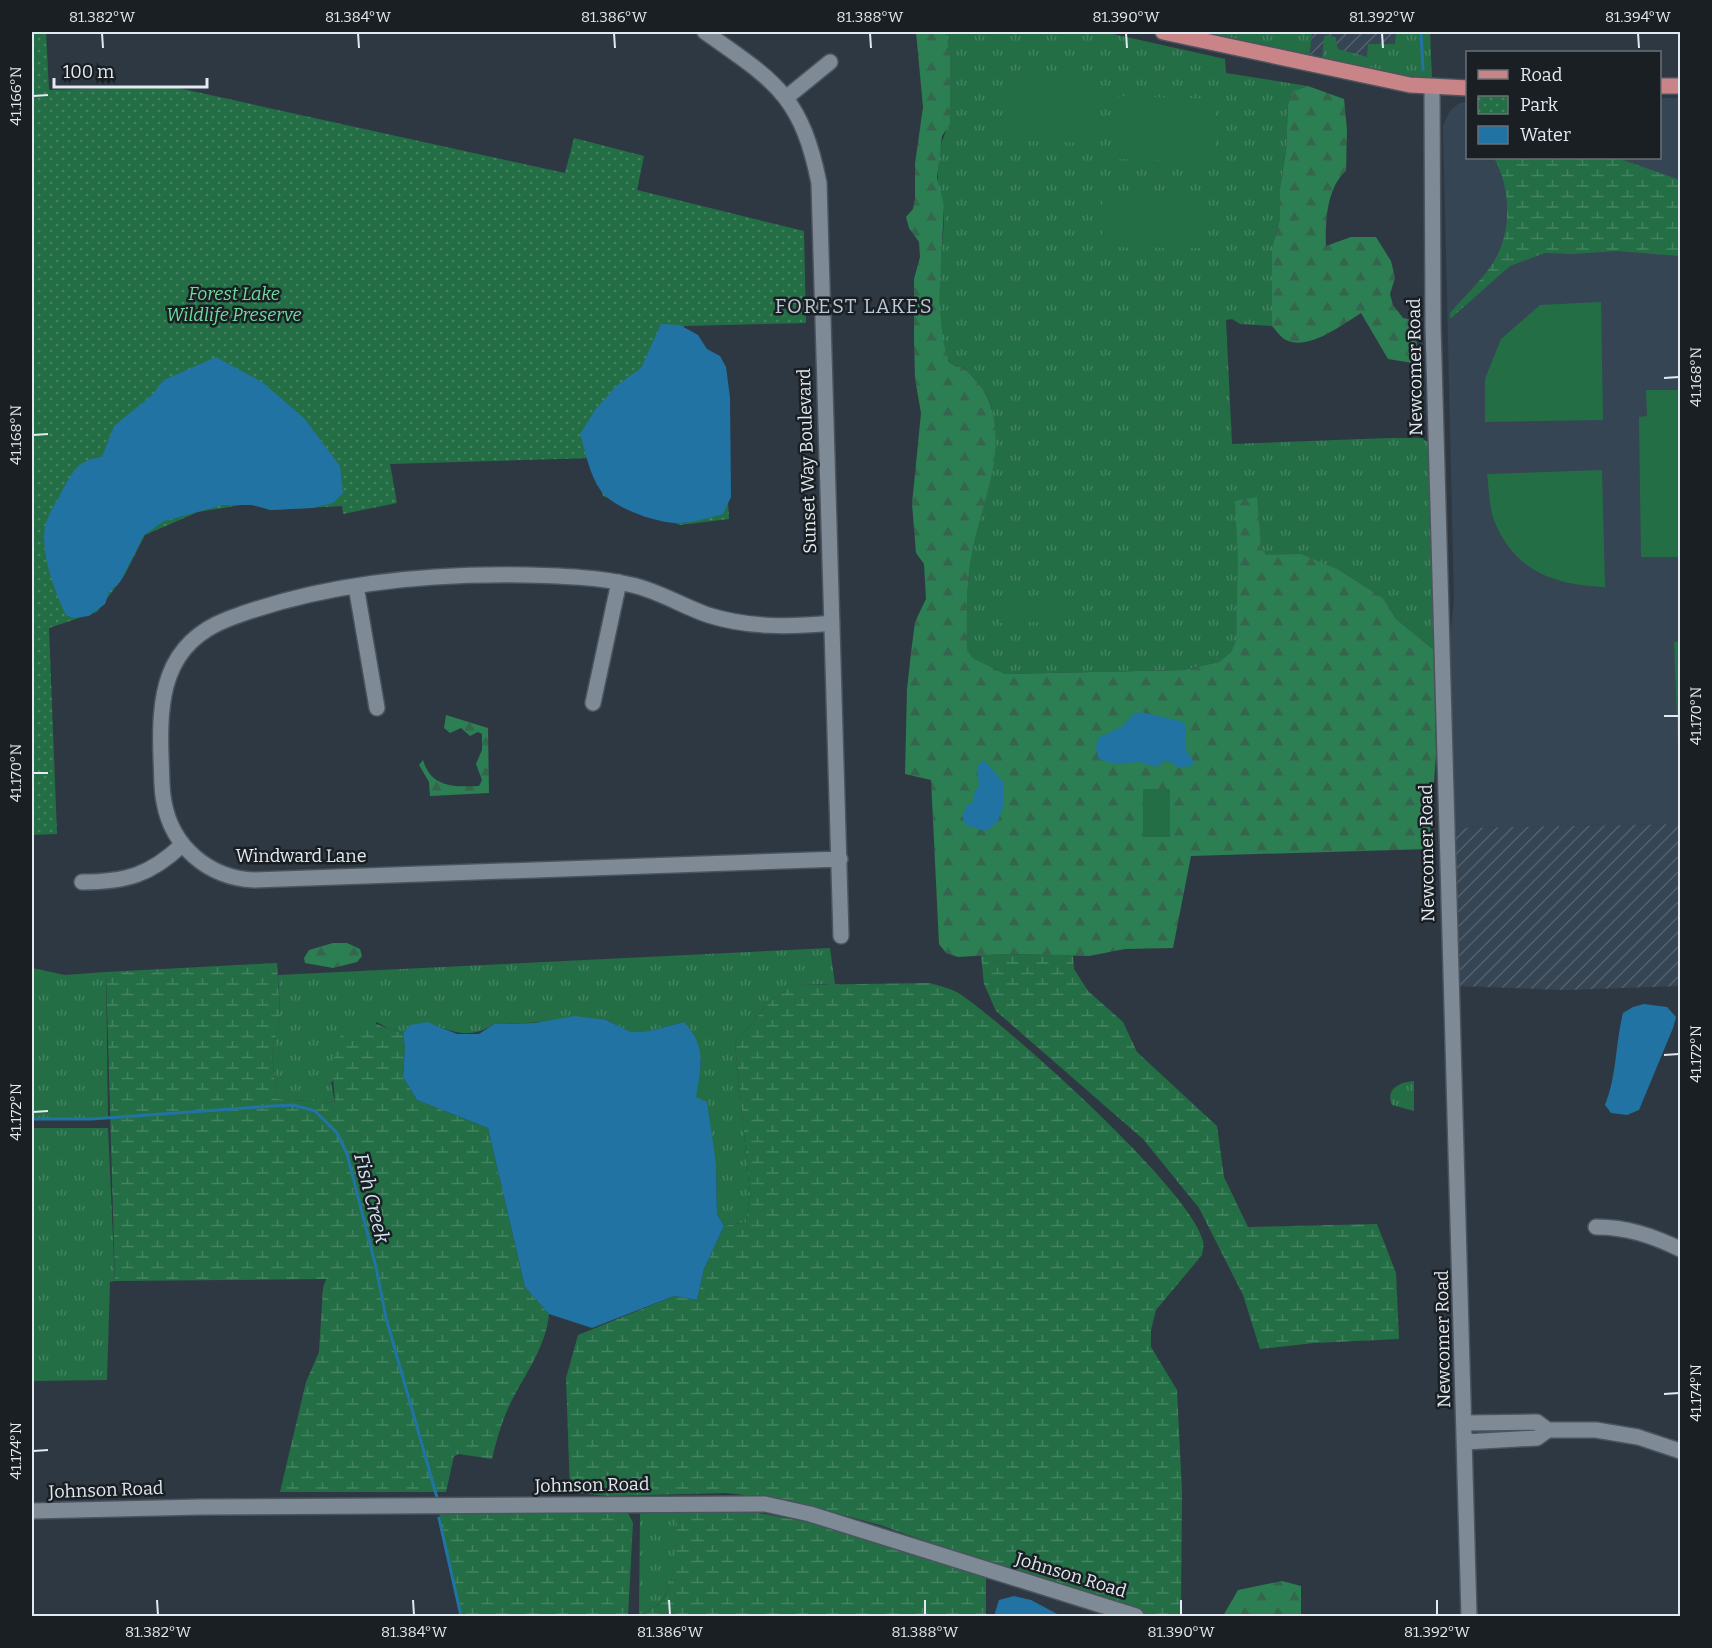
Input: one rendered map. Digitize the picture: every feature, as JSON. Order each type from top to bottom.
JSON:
[{"type":"main road","points":[[1162,32],[1432,88],[1466,88]]},
{"type":"main road","points":[[1661,86],[1680,86]]},
{"type":"street","name":"Sunset Way Boulevard","points":[[705,32],[773,81],[787,97],[809,140],[819,183],[841,936]]},
{"type":"street","points":[[787,97],[830,62]]},
{"type":"street","name":"Newcomer Road","points":[[1432,88],[1433,326],[1469,1617]]},
{"type":"street","name":"Windward Lane","points":[[832,623],[780,626],[741,623],[706,614],[659,593],[619,582],[557,576],[479,574],[397,579],[308,595],[229,619],[200,633],[168,675],[159,716],[164,800],[169,818],[182,845],[196,859],[218,873],[254,880],[840,859]]},
{"type":"street","points":[[593,703],[619,582]]},
{"type":"street","points":[[356,586],[377,708]]},
{"type":"street","points":[[82,882],[106,882],[136,876],[156,866],[182,845]]},
{"type":"street","points":[[1596,1227],[1628,1230],[1649,1235],[1680,1249]]},
{"type":"street","points":[[1464,1423],[1537,1422],[1548,1430],[1610,1432],[1638,1437],[1680,1451]]},
{"type":"street","points":[[1465,1442],[1537,1438],[1548,1430]]},
{"type":"street","name":"Johnson Road","points":[[32,1511],[212,1507],[765,1504],[843,1524],[1136,1617]]},
{"type":"shaded area","points":[[1181,32],[1430,32],[1432,83]]},
{"type":"shaded area","points":[[1661,98],[1680,98],[1680,824],[1454,828],[1449,649],[1454,600],[1443,125],[1450,111],[1459,103],[1466,102],[1466,159],[1661,159]]},
{"type":"shaded area","points":[[1680,824],[1680,986],[1567,990],[1456,986],[1454,828]]},
{"type":"green space","name":"Forest Lake Wildlife Preserve","points":[[32,32],[46,32],[49,90],[169,86],[565,173],[574,138],[644,156],[637,190],[804,231],[806,323],[684,326],[684,337],[720,359],[729,519],[680,525],[603,496],[593,458],[390,464],[397,503],[343,514],[342,506],[273,510],[247,504],[198,512],[145,535],[124,576],[97,612],[49,628],[57,834],[32,835]]},
{"type":"green space","points":[[916,32],[946,32],[950,57],[950,124],[942,136],[937,178],[944,205],[939,302],[943,341],[949,362],[965,368],[985,393],[994,416],[996,437],[991,478],[969,570],[967,650],[973,658],[1005,674],[1183,670],[1219,662],[1231,652],[1236,640],[1238,560],[1235,501],[1257,497],[1261,548],[1266,555],[1301,554],[1339,570],[1383,598],[1396,619],[1434,650],[1436,754],[1429,849],[1191,856],[1173,948],[1125,949],[1089,956],[1006,954],[958,957],[946,953],[939,944],[931,780],[905,774],[907,689],[911,653],[915,622],[926,599],[924,564],[916,553],[912,504],[921,413],[915,379],[914,338],[914,279],[920,257],[919,242],[909,228],[906,217],[913,209],[915,198],[915,164],[923,107]]},
{"type":"green space","points":[[946,32],[1104,32],[1225,59],[1226,73],[1308,86],[1293,91],[1288,104],[1286,151],[1280,188],[1280,219],[1272,248],[1272,326],[1240,324],[1232,319],[1226,320],[1232,444],[1389,438],[1422,438],[1429,443],[1434,650],[1396,619],[1383,598],[1339,570],[1239,561],[1236,640],[1231,652],[1219,662],[1183,670],[1005,674],[973,658],[967,650],[968,581],[975,540],[991,475],[995,432],[992,411],[985,393],[965,368],[949,361],[943,346],[940,328],[938,308],[944,208],[938,185],[938,170],[942,143],[950,123]]},
{"type":"green space","points":[[1200,32],[1312,32],[1309,58]]},
{"type":"green space","points":[[1396,32],[1430,32],[1432,80],[1322,61],[1324,36],[1335,37],[1338,49],[1367,57],[1368,44],[1395,44]]},
{"type":"green space","points":[[1005,73],[1097,76],[1095,143],[1003,140]]},
{"type":"green space","points":[[1308,86],[1344,99],[1347,130],[1346,171],[1335,186],[1328,206],[1326,246],[1351,237],[1376,237],[1391,261],[1395,278],[1390,294],[1393,305],[1403,318],[1411,320],[1415,328],[1419,364],[1388,359],[1361,313],[1335,330],[1304,342],[1286,340],[1272,326],[1272,248],[1280,219],[1280,188],[1286,151],[1288,104],[1293,91]]},
{"type":"green space","points":[[1119,96],[1216,99],[1214,162],[1118,159]]},
{"type":"green space","points":[[1494,159],[1620,159],[1680,180],[1680,256],[1617,251],[1545,253],[1510,266],[1450,319],[1450,313],[1487,271],[1502,244],[1507,206],[1499,169]]},
{"type":"green space","points":[[1102,191],[1201,192],[1201,248],[1102,247]]},
{"type":"green space","points":[[1601,302],[1603,420],[1485,422],[1485,379],[1501,339],[1540,305]]},
{"type":"green space","points":[[1646,390],[1680,390],[1680,557],[1641,557],[1639,417],[1647,416]]},
{"type":"green space","points":[[1602,470],[1605,587],[1569,583],[1538,572],[1524,563],[1502,537],[1494,520],[1487,474]]},
{"type":"green space","points":[[1066,601],[1067,621],[1000,623],[999,603]]},
{"type":"green space","points":[[1674,642],[1680,642],[1680,797]]},
{"type":"green space","points":[[446,715],[488,728],[489,793],[430,796],[429,782],[419,765],[423,760],[432,776],[445,784],[479,786],[482,780],[476,764],[482,750],[482,734],[478,732],[470,736],[461,728],[450,733],[444,728]]},
{"type":"green space","points":[[1143,789],[1170,789],[1170,837],[1143,837]]},
{"type":"green space","points":[[333,943],[347,943],[360,949],[362,956],[357,962],[333,968],[305,963],[304,958],[309,950]]},
{"type":"green space","points":[[830,948],[835,984],[793,985],[770,1002],[735,1043],[750,1194],[746,1222],[724,1226],[717,1214],[716,1164],[695,1097],[701,1063],[684,1022],[649,1031],[631,1032],[606,1020],[494,1024],[479,1031],[466,1033],[423,1023],[413,1025],[403,1033],[377,1022],[331,1083],[335,1103],[277,1099],[272,1056],[280,1016],[278,975]]},
{"type":"green space","points":[[981,955],[1073,955],[1074,969],[1088,991],[1123,1022],[1137,1052],[1217,1126],[1224,1177],[1248,1227],[1377,1224],[1396,1273],[1399,1339],[1314,1343],[1260,1349],[1243,1295],[1199,1208],[1143,1139],[996,1011],[984,984]]},
{"type":"green space","points":[[277,963],[280,1016],[272,1056],[277,1099],[335,1103],[332,1063],[341,1035],[367,1023],[403,1033],[405,1048],[403,1077],[417,1100],[488,1128],[525,1287],[549,1314],[540,1347],[506,1413],[492,1459],[459,1454],[454,1456],[446,1492],[280,1492],[306,1382],[319,1352],[323,1288],[326,1279],[115,1281],[106,972]]},
{"type":"green space","points":[[32,968],[65,975],[106,972],[108,1118],[32,1119]]},
{"type":"green space","points":[[930,983],[957,992],[1017,1039],[1055,1073],[1134,1149],[1167,1186],[1191,1217],[1203,1241],[1202,1255],[1156,1310],[1151,1330],[1151,1347],[1177,1390],[1182,1491],[1181,1616],[1151,1616],[1048,1584],[880,1525],[792,1501],[727,1493],[608,1496],[570,1492],[566,1378],[578,1335],[674,1296],[697,1300],[704,1269],[724,1226],[746,1222],[750,1194],[735,1043],[770,1002],[793,985]]},
{"type":"green space","points":[[1414,1081],[1414,1111],[1392,1105],[1390,1099],[1395,1087]]},
{"type":"green space","points":[[32,1128],[108,1128],[115,1281],[110,1282],[107,1380],[32,1381]]},
{"type":"green space","points":[[738,1509],[812,1523],[986,1577],[986,1616],[639,1616],[659,1604],[670,1585],[675,1559],[677,1511]]},
{"type":"green space","points":[[652,1510],[677,1511],[676,1558],[671,1582],[660,1603],[639,1615],[640,1514]]},
{"type":"green space","points":[[618,1511],[628,1513],[633,1523],[628,1616],[461,1616],[439,1512]]},
{"type":"green space","points":[[1282,1581],[1301,1586],[1301,1616],[1223,1616],[1238,1590]]},
{"type":"water","points":[[661,324],[680,325],[698,335],[707,349],[720,356],[726,367],[730,397],[731,497],[723,514],[689,522],[668,522],[647,517],[625,509],[607,497],[594,478],[580,434],[595,410],[616,386],[641,368]]},
{"type":"water","points":[[216,357],[262,382],[304,418],[340,466],[343,493],[333,503],[312,508],[270,510],[253,505],[223,505],[164,521],[144,535],[120,582],[109,592],[105,604],[89,616],[73,618],[66,615],[49,569],[44,530],[68,481],[83,463],[102,457],[114,426],[152,395],[164,380]]},
{"type":"water","points":[[1141,712],[1184,722],[1185,746],[1194,761],[1193,766],[1178,767],[1167,760],[1156,767],[1139,762],[1114,764],[1099,759],[1096,749],[1098,738],[1123,726],[1134,714]]},
{"type":"water","points":[[984,760],[1003,782],[1003,807],[997,823],[985,831],[966,825],[962,816],[967,805],[974,802],[974,794],[979,785],[977,766]]},
{"type":"water","points":[[1644,1004],[1667,1007],[1676,1017],[1673,1028],[1639,1110],[1627,1115],[1611,1113],[1605,1105],[1612,1082],[1623,1013]]},
{"type":"water","points":[[575,1016],[606,1020],[631,1032],[649,1031],[684,1022],[691,1031],[700,1057],[696,1097],[707,1102],[716,1164],[717,1214],[724,1226],[704,1269],[697,1300],[674,1296],[592,1328],[549,1314],[525,1287],[488,1128],[417,1100],[403,1077],[405,1048],[403,1033],[410,1025],[427,1022],[457,1034],[479,1034],[494,1024],[535,1023]]},
{"type":"water","points":[[1014,1596],[1031,1600],[1061,1616],[994,1616],[999,1600]]},
{"type":"waterway","points":[[1421,32],[1423,70]]},
{"type":"waterway","name":"Fish Creek","points":[[32,1119],[92,1119],[293,1105],[315,1111],[337,1133],[347,1154],[376,1267],[386,1318],[438,1501]]},
{"type":"waterway","name":"Fish Creek","points":[[439,1518],[461,1616]]},
{"type":"district","name":"FOREST LAKES","points":[[854,306]]}]
